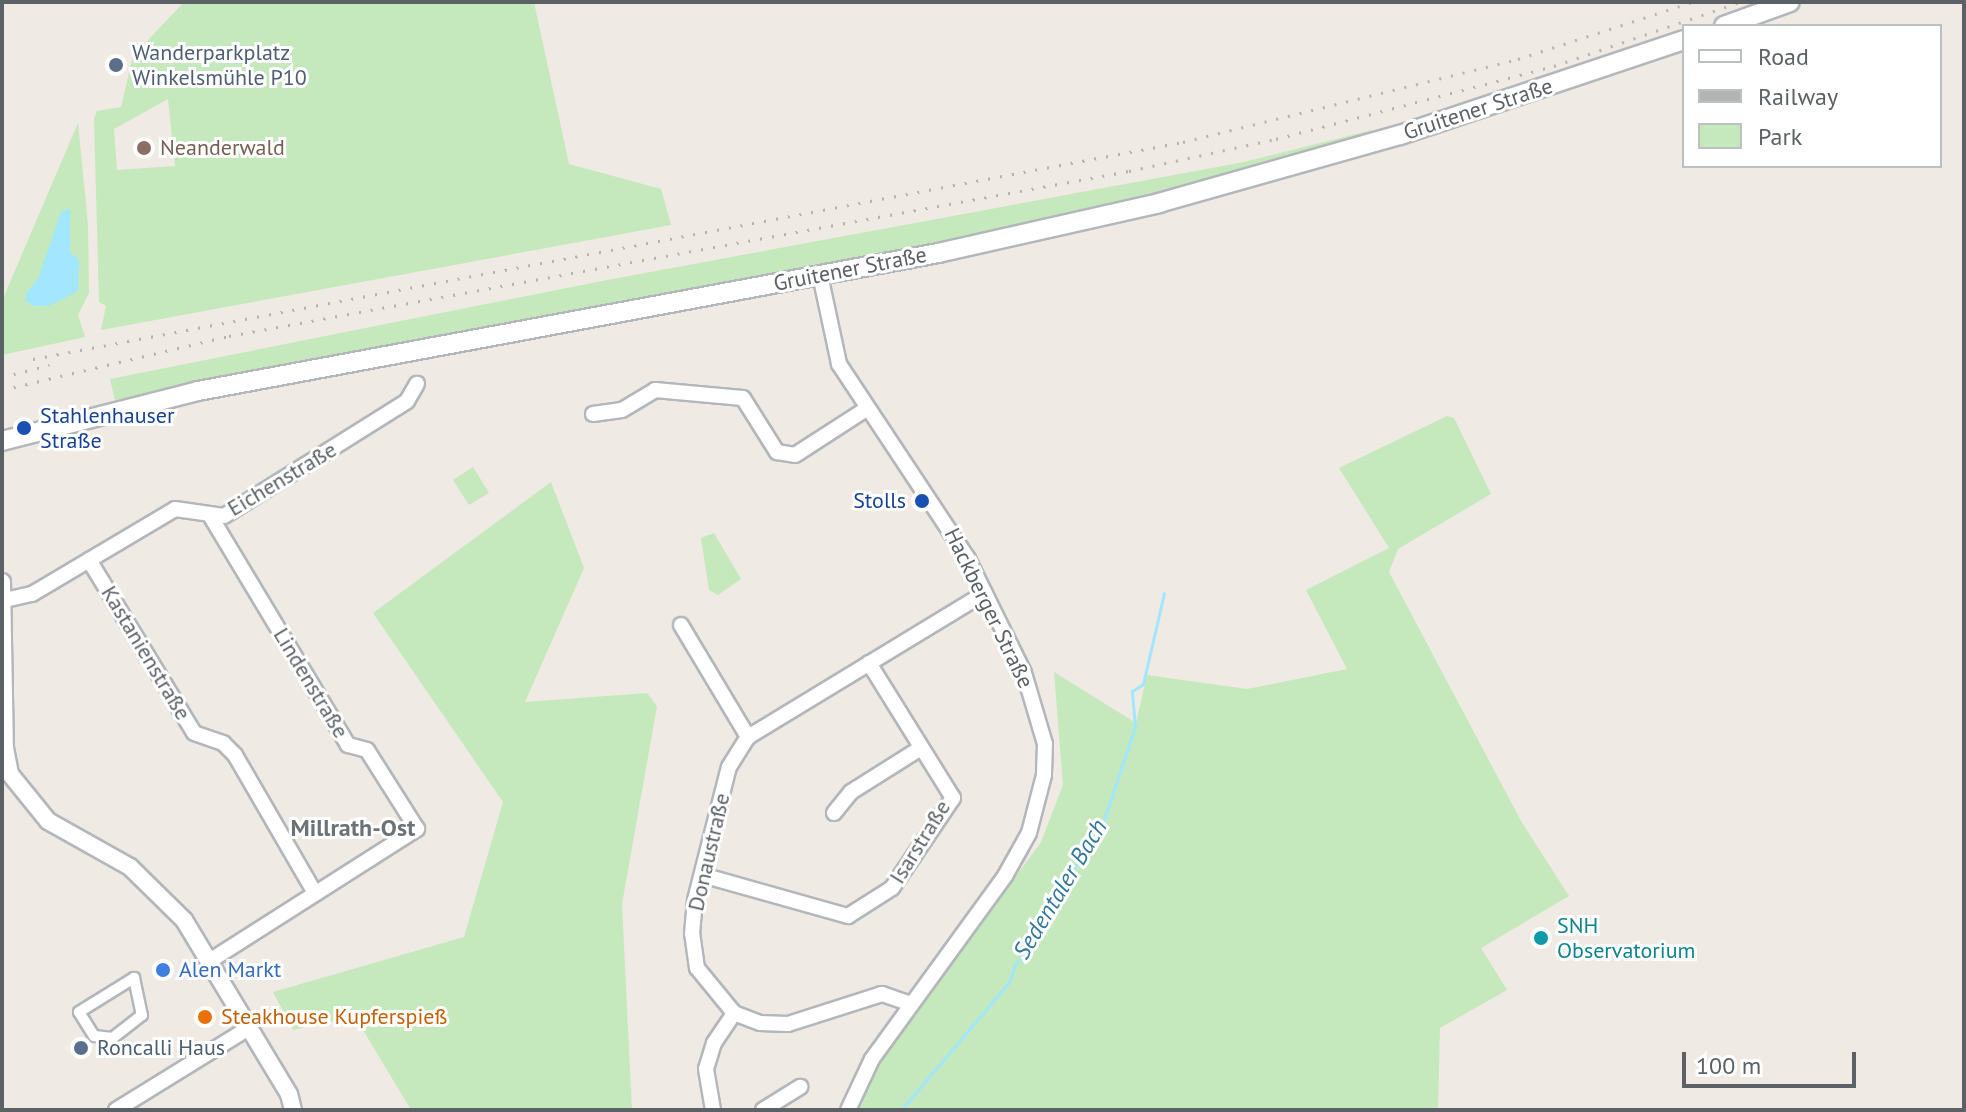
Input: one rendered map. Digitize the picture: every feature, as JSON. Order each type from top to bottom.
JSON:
[{"type":"main road","points":[[1730,24],[1790,2]]},
{"type":"main road","name":"Gruitener Straße","points":[[2,441],[258,379],[989,242],[1230,184],[1400,135],[1682,41]]},
{"type":"street","name":"Hackberger Straße","points":[[820,275],[839,364],[866,409],[944,516],[1024,673],[1039,717],[1044,775],[1029,833],[1005,876],[872,1059],[848,1110]]},
{"type":"street","name":"Eichenstraße","points":[[5,600],[32,594],[175,509],[211,517],[224,516],[407,401],[417,384]]},
{"type":"street","points":[[593,414],[622,410],[655,390],[743,398],[777,452],[795,455],[866,409]]},
{"type":"street","name":"Lindenstraße","points":[[208,962],[417,829],[367,750],[348,745],[211,517]]},
{"type":"street","name":"Kastanienstraße","points":[[89,560],[194,733],[223,743],[235,755],[315,893]]},
{"type":"street","points":[[2,582],[5,600],[5,748],[10,774],[23,795],[48,821],[130,867],[184,920],[249,1028],[293,1110]]},
{"type":"street","name":"Donaustraße","points":[[734,1013],[713,994],[697,968],[692,934],[702,875],[729,767],[748,737],[985,593]]},
{"type":"street","points":[[681,625],[748,737]]},
{"type":"street","name":"Isarstraße","points":[[702,875],[848,916],[870,905],[892,888],[953,798],[869,663]]},
{"type":"street","points":[[834,813],[851,792],[921,748]]},
{"type":"street","points":[[134,978],[142,1015],[113,1038],[94,1036],[79,1012],[134,978]]},
{"type":"street","points":[[713,1110],[706,1069],[714,1043],[734,1013],[760,1023],[788,1024],[882,994],[911,1004]]},
{"type":"street","points":[[126,1108],[249,1028]]},
{"type":"street","points":[[763,1110],[800,1087]]},
{"type":"green space","points":[[184,2],[534,2],[569,164],[661,189],[671,225],[101,330],[106,306],[99,302],[94,118],[97,111],[121,107],[133,56]],"holes":[[[168,99],[175,166],[117,170],[114,129]]]},
{"type":"green space","points":[[78,123],[88,224],[89,293],[78,315],[85,337],[2,355],[2,301]]},
{"type":"green space","points":[[1372,130],[1375,136],[1238,176],[1007,233],[115,400],[110,379],[602,281],[1244,162]]},
{"type":"green space","points":[[1447,416],[1454,418],[1491,494],[1398,549],[1389,572],[1521,821],[1569,896],[1481,948],[1507,990],[1440,1028],[1438,1110],[851,1110],[875,1070],[1041,842],[1063,785],[1054,672],[1136,723],[1147,675],[1247,689],[1347,669],[1306,590],[1389,548],[1339,468]]},
{"type":"green space","points":[[473,467],[489,493],[469,505],[453,480]]},
{"type":"green space","points":[[551,482],[584,568],[525,702],[647,693],[657,706],[622,904],[632,1110],[411,1110],[354,1015],[293,1030],[273,992],[464,937],[503,802],[373,613]]},
{"type":"green space","points":[[714,533],[741,579],[718,595],[709,590],[701,538]]},
{"type":"water","points":[[70,208],[70,252],[79,260],[78,291],[49,306],[35,306],[25,301],[27,292],[38,279],[61,212]]},
{"type":"waterway","name":"Sedentaler Bach","points":[[901,1110],[1010,981],[1015,964],[1028,952],[1029,934],[1102,826],[1135,727],[1132,691],[1143,684],[1164,593]]},
{"type":"railway","points":[[33,359],[1183,142],[1518,59],[1692,2]]},
{"type":"railway","points":[[2,390],[229,336],[1129,171],[1276,139],[1554,66],[1740,2]]},
{"type":"railway","points":[[2,377],[49,365]]},
{"type":"place","name":"Wanderparkplatz Winkelsmühle P10","points":[[116,65]]},
{"type":"place","name":"Neanderwald","points":[[144,148]]},
{"type":"place","name":"Stahlenhauser Straße","points":[[24,428]]},
{"type":"place","name":"Stolls","points":[[922,501]]},
{"type":"place","name":"SNH Observatorium","points":[[1541,938]]},
{"type":"place","name":"Alen Markt","points":[[163,970]]},
{"type":"place","name":"Steakhouse Kupferspieß","points":[[205,1017]]},
{"type":"place","name":"Roncalli Haus","points":[[81,1048]]},
{"type":"district","name":"Millrath-Ost","points":[[353,828]]}]
